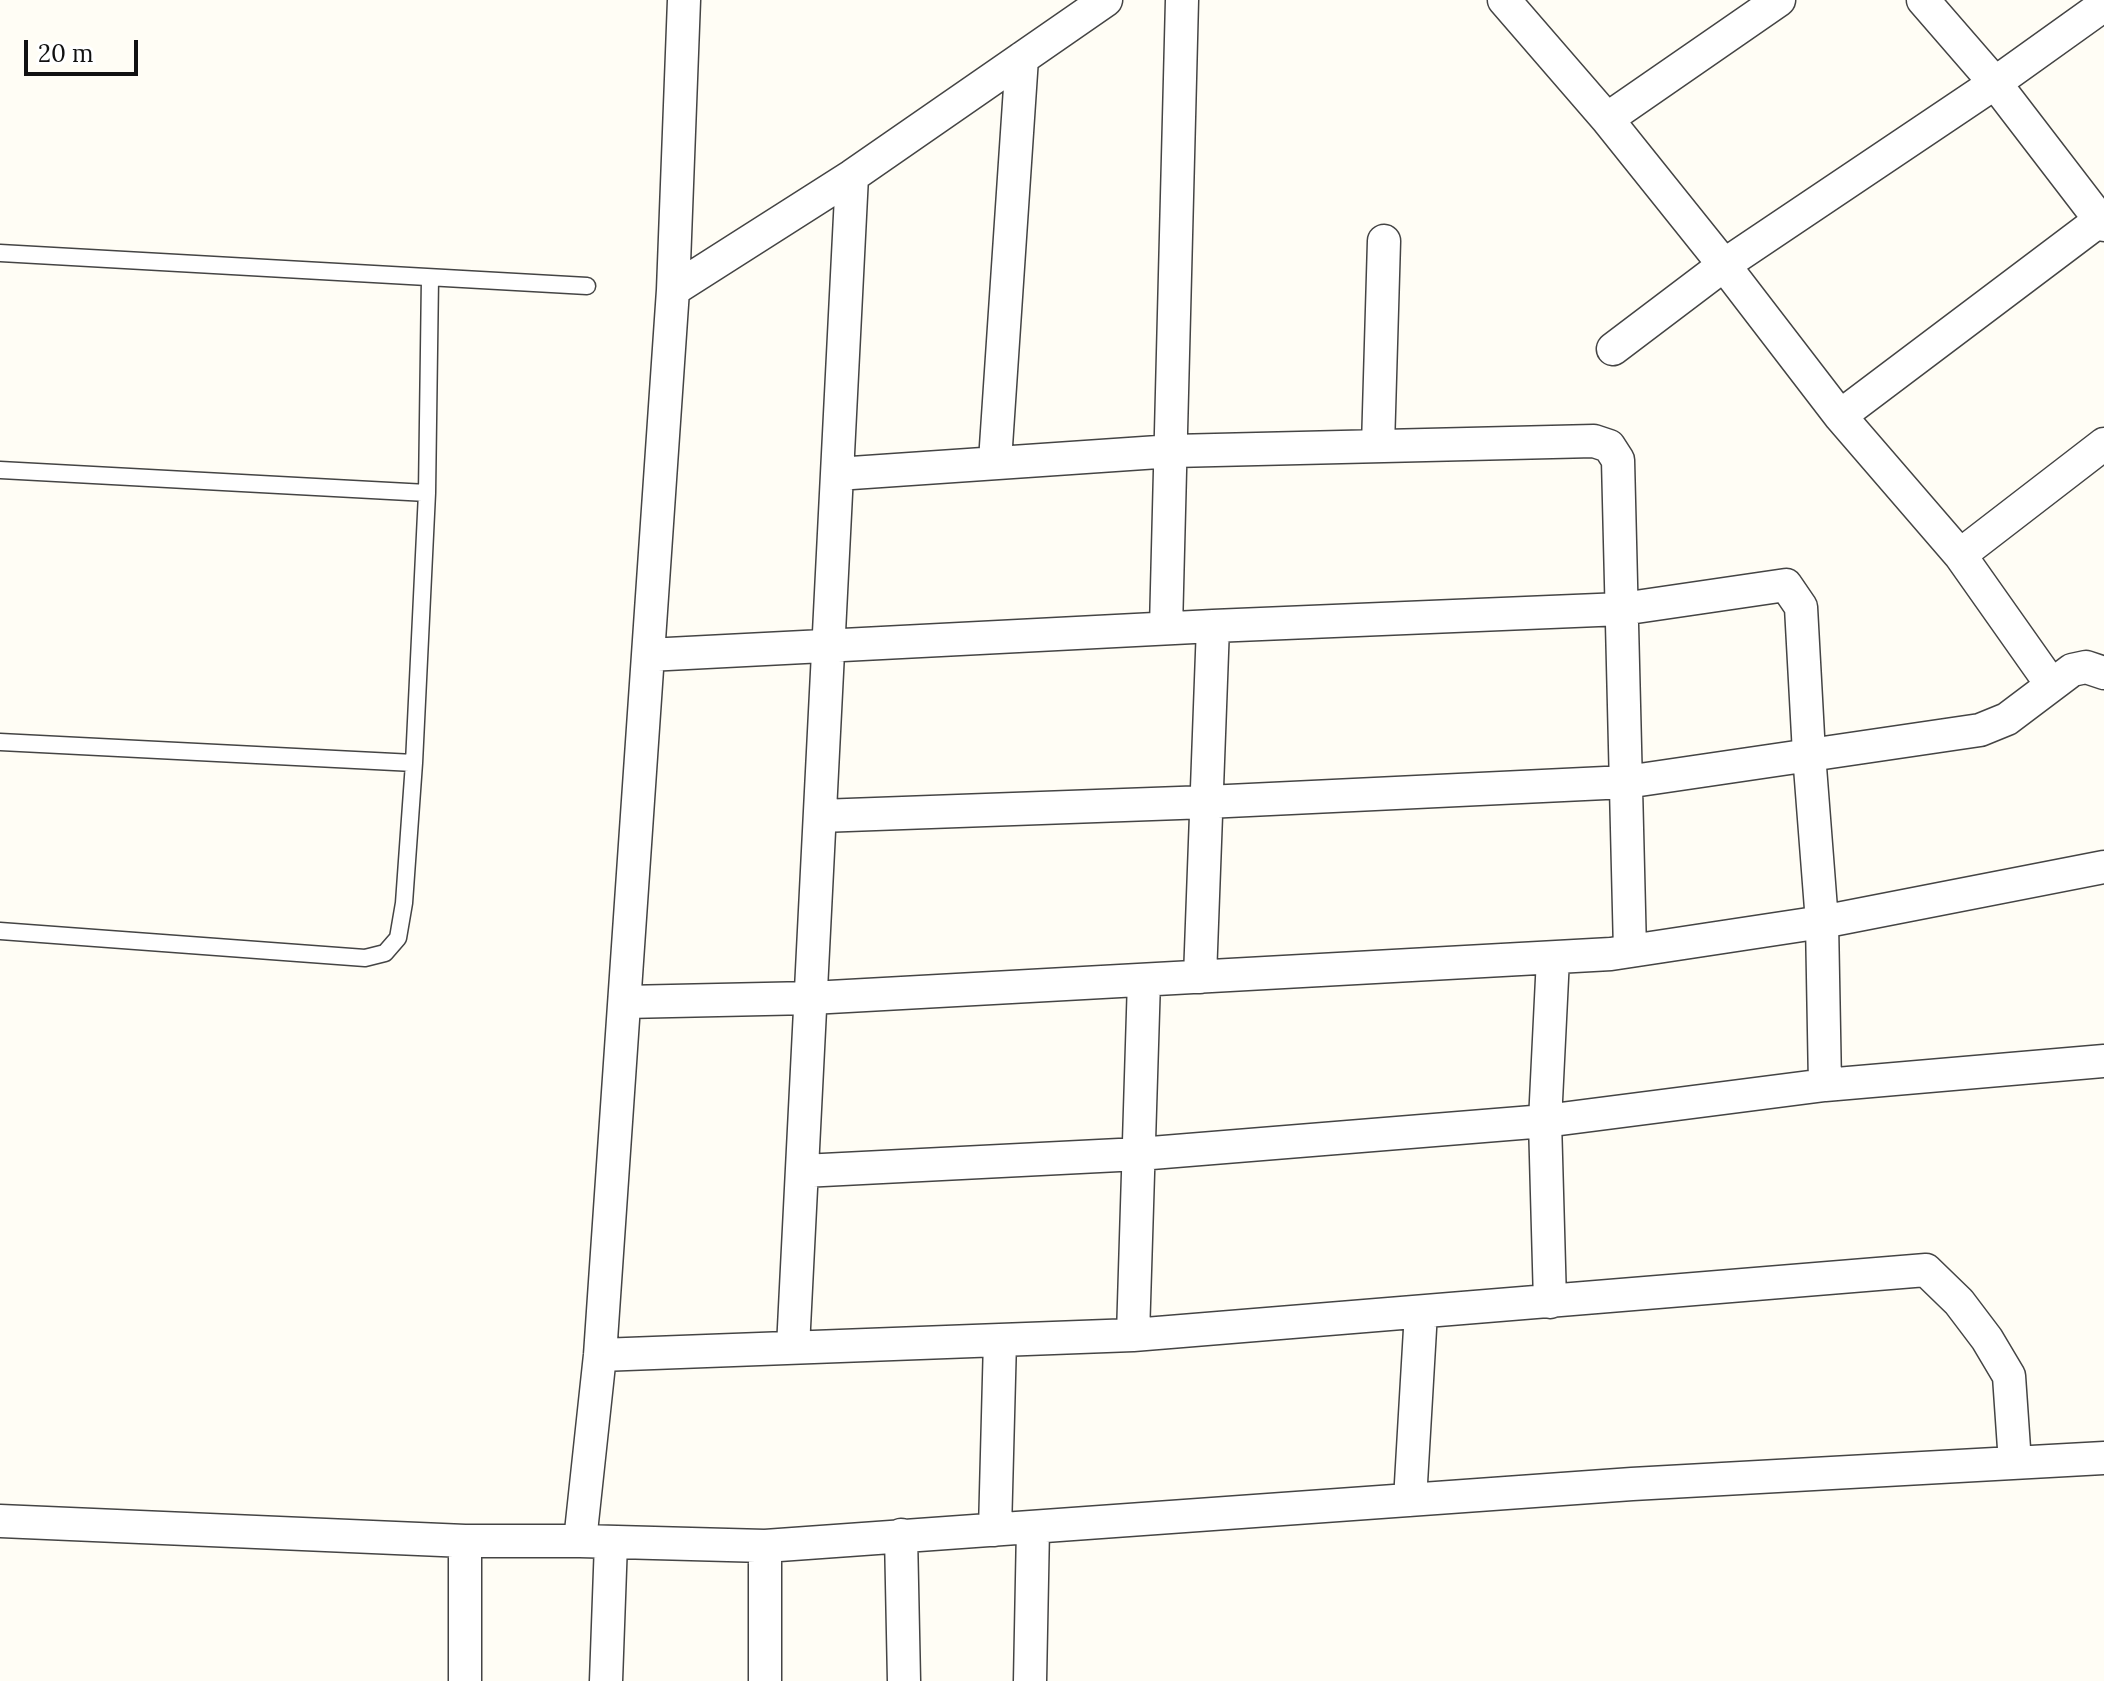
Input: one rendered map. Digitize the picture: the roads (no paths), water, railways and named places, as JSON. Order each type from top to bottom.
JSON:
[{"type":"street","points":[[606,1681],[595,1542],[600,1355],[673,290],[684,0]]},
{"type":"street","points":[[673,290],[852,176],[1106,0]]},
{"type":"street","points":[[1166,628],[1173,451],[1182,0]]},
{"type":"street","points":[[1504,0],[1607,119],[1840,416],[1960,555],[2051,684]]},
{"type":"street","points":[[1607,119],[1779,0]]},
{"type":"street","points":[[1840,416],[2102,220],[1995,83],[1923,0]]},
{"type":"street","points":[[1613,349],[1724,265],[1995,83],[2104,5]]},
{"type":"street","points":[[995,461],[1022,58]]},
{"type":"street","points":[[793,1347],[852,176]]},
{"type":"street","points":[[1378,446],[1384,241]]},
{"type":"street","points":[[837,474],[1173,451],[1594,441],[1609,446],[1618,460],[1630,951]]},
{"type":"street","points":[[1960,555],[2104,444]]},
{"type":"street","points":[[648,655],[1166,628],[1622,609],[1786,585],[1801,607],[1822,922],[1825,1085]]},
{"type":"street","points":[[1200,977],[1213,626]]},
{"type":"street","points":[[820,816],[1626,782],[1980,730],[2007,719],[2072,670],[2086,667],[2104,673]]},
{"type":"street","points":[[625,1002],[811,998],[1553,958],[1630,951],[1822,922],[2104,867]]},
{"type":"street","points":[[1550,1302],[1545,1121],[1553,958]]},
{"type":"street","points":[[1133,1335],[1144,980]]},
{"type":"street","points":[[803,1171],[1139,1154],[1545,1121],[1825,1085],[2104,1061]]},
{"type":"street","points":[[600,1355],[1133,1335],[1926,1270],[1959,1302],[1987,1339],[2009,1376],[2015,1463]]},
{"type":"street","points":[[1410,1500],[1421,1312]]},
{"type":"street","points":[[995,1530],[1000,1340]]},
{"type":"street","points":[[0,1521],[465,1541],[765,1546],[1648,1483],[2104,1458]]},
{"type":"street","points":[[1030,1681],[1033,1528]]},
{"type":"street","points":[[901,1535],[904,1681]]},
{"type":"street","points":[[465,1541],[465,1681]]},
{"type":"street","points":[[765,1546],[765,1681]]},
{"type":"lane","points":[[0,253],[587,286]]},
{"type":"lane","points":[[0,931],[365,958],[385,953],[398,938],[404,903],[414,763],[427,493],[430,278]]},
{"type":"lane","points":[[0,470],[427,493]]},
{"type":"lane","points":[[0,742],[414,763]]}]
